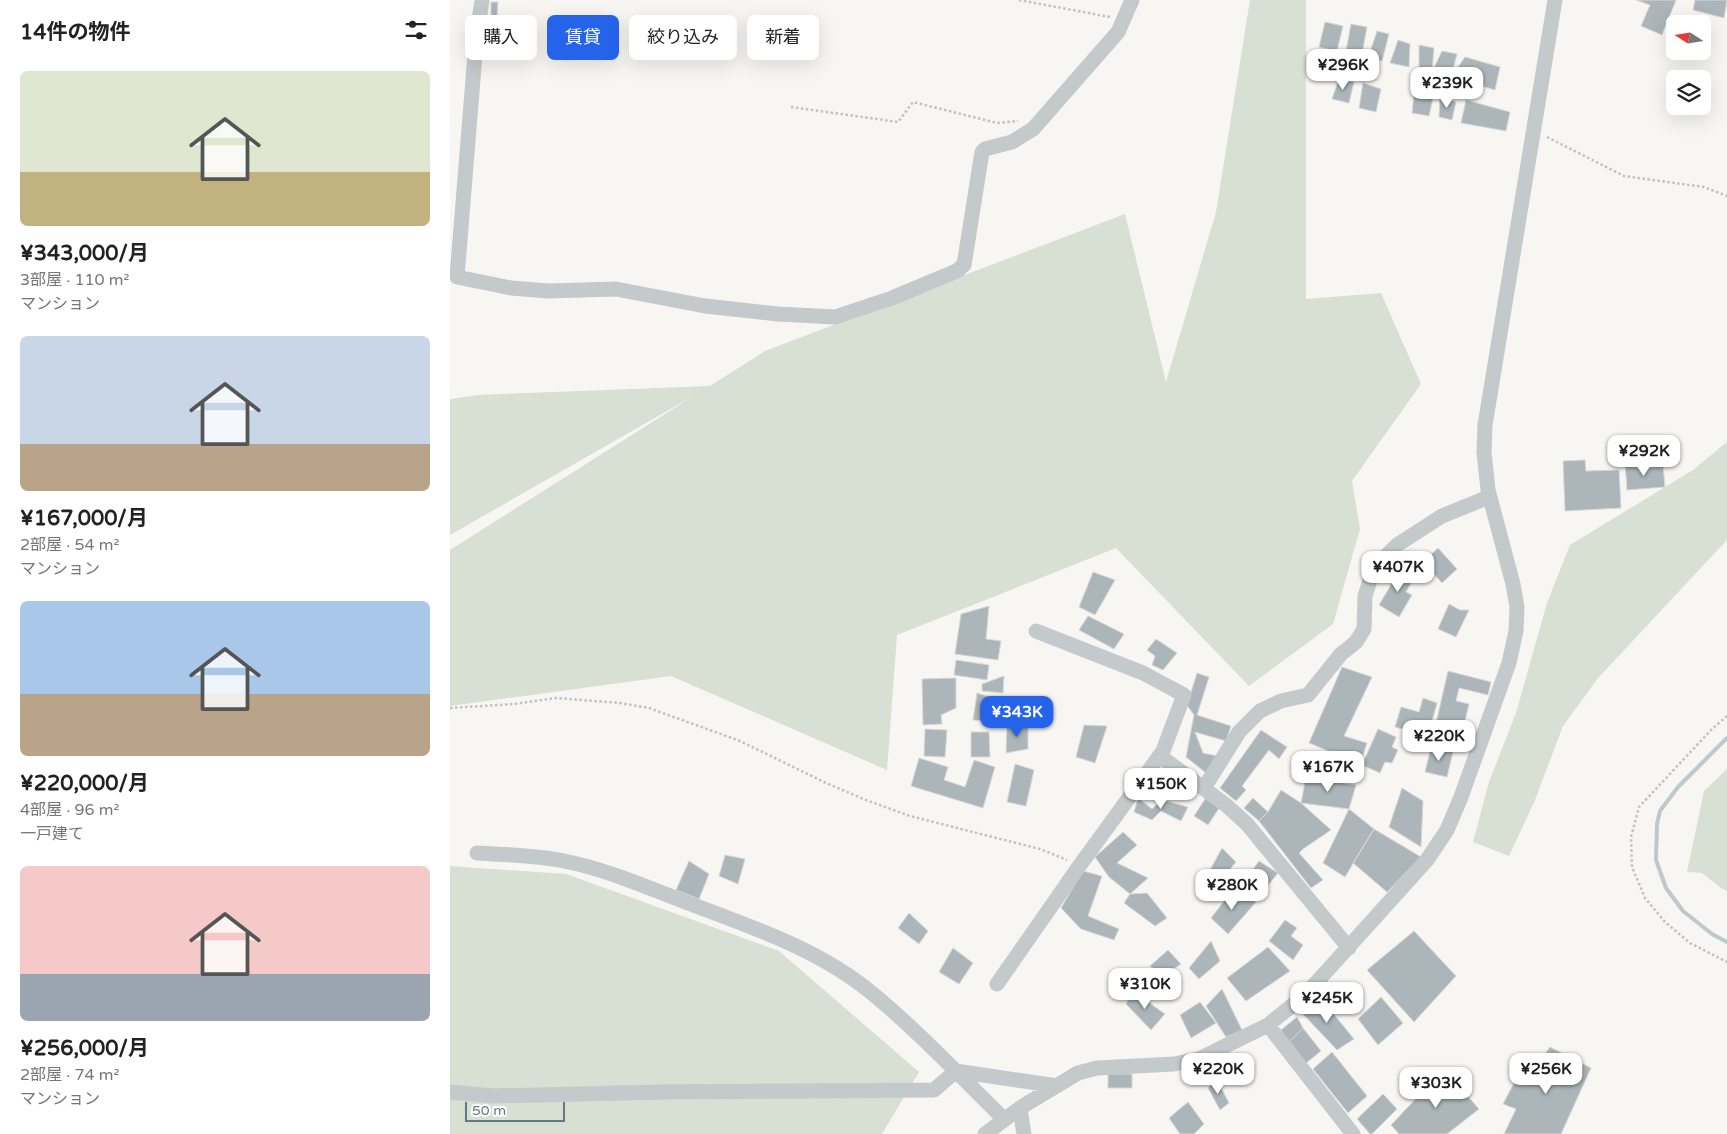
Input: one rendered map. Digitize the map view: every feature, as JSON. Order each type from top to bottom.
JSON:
[{"type":"street","points":[[482,0],[476,42],[457,277],[511,288],[548,291],[616,289],[705,306],[778,314],[835,317],[892,298],[959,270],[964,265],[982,152],[985,149],[1012,142],[1033,129],[1118,32],[1132,0]]},
{"type":"street","points":[[985,1134],[1020,1109],[1078,1074],[1097,1068],[1174,1064],[1200,1059],[1268,1025],[1306,994],[1349,948],[1427,860],[1447,830],[1461,797],[1509,663],[1516,631],[1517,607],[1513,584],[1489,497],[1484,452],[1484,425],[1554,0]]},
{"type":"street","points":[[1204,788],[1239,732],[1260,711],[1280,701],[1308,695],[1341,654],[1356,642],[1364,628],[1365,596],[1374,568],[1398,545],[1442,516],[1489,497]]},
{"type":"street","points":[[997,984],[1080,865],[1160,756],[1184,694],[1143,673],[1036,631]]},
{"type":"street","points":[[1160,756],[1226,805],[1247,824],[1349,948]]},
{"type":"street","points":[[477,853],[564,861],[601,871],[716,914],[826,961],[872,993],[956,1071],[1004,1120]]},
{"type":"street","points":[[1268,1025],[1353,1134]]},
{"type":"street","points":[[450,1092],[494,1096],[652,1092],[934,1090],[956,1071],[1057,1086]]},
{"type":"street","points":[[1020,1109],[1024,1134]]},
{"type":"path","points":[[1019,0],[1119,19]]},
{"type":"path","points":[[791,107],[898,122],[913,102],[997,123],[1021,121]]},
{"type":"path","points":[[1547,137],[1624,176],[1704,187],[1727,196]]},
{"type":"path","points":[[450,708],[514,704],[556,698],[620,703],[649,708],[740,741],[826,783],[866,800],[910,816],[1040,849],[1080,865]]},
{"type":"path","points":[[1727,716],[1712,728],[1639,807],[1631,837],[1632,867],[1645,898],[1665,922],[1690,943],[1727,962]]},
{"type":"shaded area","points":[[1250,0],[1306,0],[1306,299],[1381,293],[1421,384],[1352,481],[1360,529],[1333,624],[1249,686],[1116,548],[897,635],[887,770],[671,676],[450,706],[450,550],[695,395],[450,535],[450,399],[478,395],[710,386],[765,351],[1125,214],[1166,382],[1216,212]]},
{"type":"shaded area","points":[[1727,442],[1727,540],[1598,678],[1563,726],[1535,800],[1509,856],[1473,842],[1489,782],[1516,713],[1547,603],[1570,545],[1693,470]]},
{"type":"shaded area","points":[[1727,769],[1727,891],[1702,873],[1687,872],[1704,791]]},
{"type":"shaded area","points":[[450,866],[566,874],[779,951],[919,1072],[882,1134],[450,1134]]},
{"type":"building","points":[[1636,0],[1676,0],[1670,15],[1666,15],[1666,25],[1662,35],[1641,26],[1650,5]]},
{"type":"building","points":[[1695,0],[1727,0],[1724,18],[1693,10]]},
{"type":"building","points":[[491,2],[498,2],[497,15],[491,15]]},
{"type":"building","points":[[1325,22],[1343,26],[1337,51],[1319,47]]},
{"type":"building","points":[[1351,24],[1367,27],[1362,54],[1346,51]]},
{"type":"building","points":[[1377,31],[1389,34],[1382,61],[1368,58]]},
{"type":"building","points":[[1398,40],[1410,44],[1409,67],[1390,63]]},
{"type":"building","points":[[1419,45],[1434,48],[1432,72],[1419,70]]},
{"type":"building","points":[[1442,51],[1457,54],[1451,77],[1432,72]]},
{"type":"building","points":[[1465,57],[1500,67],[1495,90],[1451,77]]},
{"type":"building","points":[[1339,79],[1354,82],[1349,103],[1332,99]]},
{"type":"building","points":[[1363,83],[1381,89],[1376,112],[1359,108]]},
{"type":"building","points":[[1414,94],[1433,98],[1429,116],[1412,113]]},
{"type":"building","points":[[1440,97],[1456,102],[1452,120],[1439,117]]},
{"type":"building","points":[[1466,100],[1510,112],[1506,131],[1461,123]]},
{"type":"building","points":[[1585,460],[1586,471],[1619,470],[1621,508],[1565,511],[1563,461]]},
{"type":"building","points":[[1625,462],[1635,462],[1638,468],[1663,466],[1665,487],[1627,490]]},
{"type":"building","points":[[1438,548],[1457,569],[1442,583],[1423,562]]},
{"type":"building","points":[[1401,568],[1415,576],[1406,592],[1412,595],[1399,617],[1379,605]]},
{"type":"building","points":[[1093,572],[1115,580],[1095,615],[1079,607]]},
{"type":"building","points":[[1449,604],[1460,610],[1469,610],[1456,637],[1438,629]]},
{"type":"building","points":[[989,606],[986,639],[1001,641],[998,660],[955,654],[961,614]]},
{"type":"building","points":[[1088,616],[1124,634],[1114,649],[1079,630]]},
{"type":"building","points":[[1156,639],[1177,653],[1163,670],[1152,665],[1155,656],[1147,650]]},
{"type":"building","points":[[956,660],[989,665],[987,680],[954,675]]},
{"type":"building","points":[[1342,667],[1372,677],[1344,736],[1367,743],[1360,764],[1309,743]]},
{"type":"building","points":[[1448,671],[1491,682],[1488,695],[1459,688],[1456,701],[1469,704],[1461,738],[1434,732]]},
{"type":"building","points":[[1197,673],[1209,677],[1197,715],[1231,726],[1226,741],[1195,732],[1203,753],[1217,756],[1206,773],[1186,757],[1194,715],[1187,705]]},
{"type":"building","points":[[1004,676],[1003,693],[982,691],[982,684]]},
{"type":"building","points":[[956,678],[956,708],[941,715],[942,724],[923,725],[922,679]]},
{"type":"building","points":[[977,693],[1000,700],[997,722],[973,720]]},
{"type":"building","points":[[1423,698],[1437,703],[1428,736],[1395,727],[1401,707],[1419,712]]},
{"type":"building","points":[[1007,724],[1028,724],[1028,749],[1006,753]]},
{"type":"building","points":[[1084,725],[1107,726],[1095,763],[1076,757]]},
{"type":"building","points":[[925,729],[947,730],[945,757],[924,756]]},
{"type":"building","points":[[1378,729],[1396,737],[1392,747],[1398,750],[1392,763],[1385,762],[1380,773],[1362,765]]},
{"type":"building","points":[[1261,730],[1287,747],[1279,759],[1269,750],[1242,786],[1246,790],[1236,801],[1220,788]]},
{"type":"building","points":[[971,732],[989,732],[990,757],[971,757]]},
{"type":"building","points":[[1431,747],[1453,752],[1447,777],[1425,772]]},
{"type":"building","points":[[919,758],[948,767],[944,780],[965,787],[974,760],[995,767],[983,808],[911,786]]},
{"type":"building","points":[[1015,764],[1034,770],[1026,806],[1007,802]]},
{"type":"building","points":[[1306,777],[1356,785],[1349,809],[1301,803]]},
{"type":"building","points":[[1402,788],[1423,801],[1421,847],[1389,827]]},
{"type":"building","points":[[1281,790],[1301,803],[1331,830],[1299,853],[1323,880],[1311,888],[1259,821],[1268,812]]},
{"type":"building","points":[[1207,796],[1221,805],[1208,825],[1194,816]]},
{"type":"building","points":[[1138,798],[1152,809],[1162,800],[1188,807],[1181,821],[1161,811],[1152,820],[1134,812]]},
{"type":"building","points":[[1253,798],[1268,812],[1259,821],[1244,808]]},
{"type":"building","points":[[1349,809],[1374,829],[1345,877],[1323,863]]},
{"type":"building","points":[[1374,829],[1421,857],[1387,892],[1353,863]]},
{"type":"building","points":[[1123,832],[1137,845],[1117,863],[1148,878],[1130,894],[1109,877],[1095,857]]},
{"type":"building","points":[[1222,848],[1236,862],[1221,880],[1209,872]]},
{"type":"building","points":[[725,855],[745,859],[738,884],[719,876]]},
{"type":"building","points":[[689,861],[709,874],[699,899],[676,890]]},
{"type":"building","points":[[1259,861],[1278,873],[1261,894],[1243,883]]},
{"type":"building","points":[[1083,871],[1102,876],[1088,916],[1119,929],[1114,940],[1081,929],[1061,908]]},
{"type":"building","points":[[1232,891],[1256,902],[1228,934],[1211,918]]},
{"type":"building","points":[[1147,893],[1167,918],[1155,926],[1124,903],[1130,894]]},
{"type":"building","points":[[909,913],[928,931],[919,944],[898,928]]},
{"type":"building","points":[[1285,920],[1297,928],[1291,936],[1303,945],[1293,960],[1269,941]]},
{"type":"building","points":[[1414,931],[1456,976],[1414,1022],[1367,970]]},
{"type":"building","points":[[1211,941],[1220,961],[1199,979],[1189,968]]},
{"type":"building","points":[[1268,947],[1290,971],[1246,1001],[1227,978]]},
{"type":"building","points":[[953,948],[973,963],[959,984],[939,972]]},
{"type":"building","points":[[1168,950],[1181,964],[1163,976],[1150,966]]},
{"type":"building","points":[[1222,989],[1242,1030],[1226,1037],[1206,1006]]},
{"type":"building","points":[[1133,991],[1165,1014],[1151,1030],[1126,1004]]},
{"type":"building","points":[[1319,996],[1354,1039],[1337,1050],[1301,1012]]},
{"type":"building","points":[[1381,997],[1403,1023],[1378,1045],[1358,1019]]},
{"type":"building","points":[[1200,1002],[1216,1023],[1191,1038],[1180,1015]]},
{"type":"building","points":[[1297,1017],[1303,1028],[1288,1043],[1281,1030]]},
{"type":"building","points":[[1303,1028],[1321,1051],[1305,1064],[1288,1043]]},
{"type":"building","points":[[1550,1047],[1591,1068],[1561,1134],[1504,1134],[1516,1109],[1503,1104],[1523,1066],[1533,1070]]},
{"type":"building","points":[[1332,1052],[1367,1096],[1348,1113],[1313,1069]]},
{"type":"building","points":[[1237,1053],[1242,1069],[1217,1080],[1210,1064]]},
{"type":"building","points":[[1444,1069],[1479,1109],[1447,1134],[1399,1134],[1391,1125]]},
{"type":"building","points":[[1108,1074],[1132,1074],[1132,1088],[1108,1088]]},
{"type":"building","points":[[1217,1080],[1229,1103],[1220,1110],[1208,1088]]},
{"type":"building","points":[[1383,1094],[1397,1109],[1370,1134],[1357,1119]]},
{"type":"building","points":[[1188,1102],[1204,1124],[1194,1134],[1180,1134],[1169,1118]]},
{"type":"waterway","points":[[1727,738],[1678,787],[1660,811],[1657,824],[1656,860],[1666,888],[1683,911],[1712,934],[1727,942]]}]
